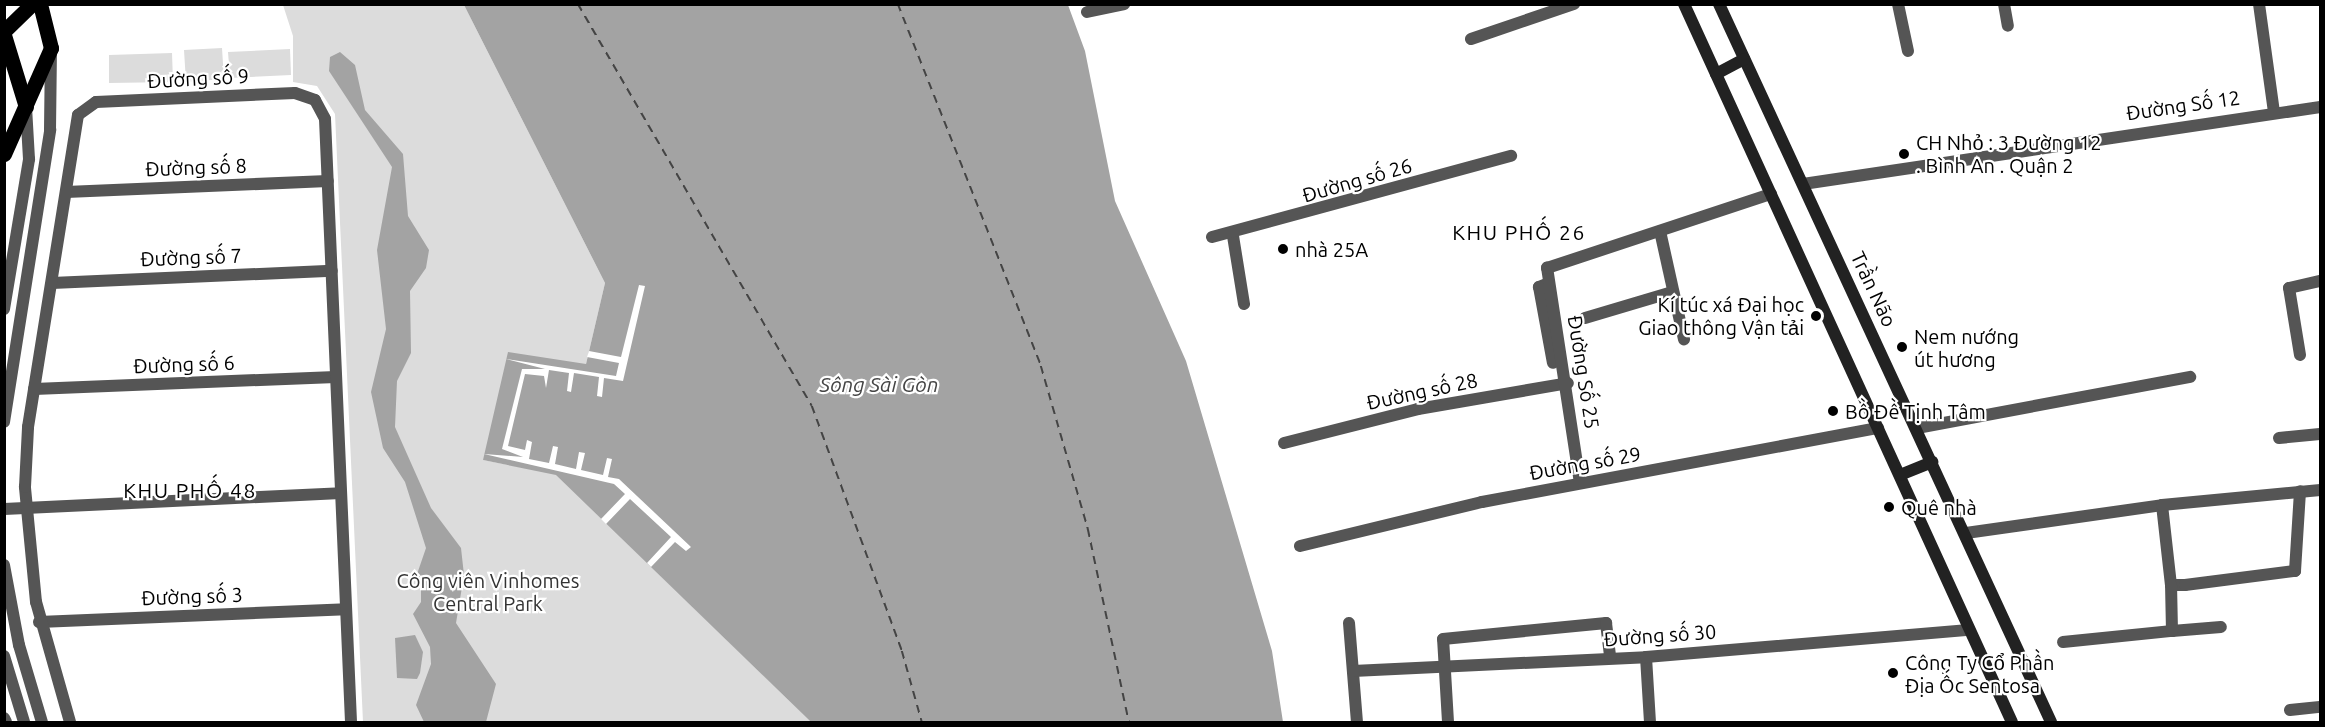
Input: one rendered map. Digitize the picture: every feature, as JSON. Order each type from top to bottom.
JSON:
[{"type":"main road","points":[[26,107],[4,33],[32,4]]},
{"type":"main road","points":[[4,154],[51,48],[40,4]]},
{"type":"main road","points":[[1684,4],[2012,723]]},
{"type":"main road","name":"Trần Não","points":[[1719,4],[1966,533],[2051,723]]},
{"type":"main road","points":[[1716,74],[1744,59]]},
{"type":"main road","points":[[1900,475],[1932,462]]},
{"type":"street","points":[[1087,12],[1124,4]]},
{"type":"street","points":[[1471,39],[1574,4]]},
{"type":"street","points":[[1898,4],[1908,51]]},
{"type":"street","points":[[2004,4],[2008,26]]},
{"type":"street","points":[[2259,4],[2274,112]]},
{"type":"street","points":[[4,422],[51,130],[51,48]]},
{"type":"street","name":"Đường số 9","points":[[66,192],[83,108],[96,102],[295,93],[315,100],[325,119],[328,181]]},
{"type":"street","points":[[4,309],[29,159],[26,107]]},
{"type":"street","name":"Đường Số 12","points":[[1803,184],[2274,112],[2320,108]]},
{"type":"street","name":"Đường số 26","points":[[1212,237],[1233,236],[1511,156]]},
{"type":"street","points":[[328,181],[351,723]]},
{"type":"street","name":"Đường số 8","points":[[66,192],[328,181]]},
{"type":"street","points":[[66,192],[34,389],[25,508],[39,622],[70,723]]},
{"type":"street","points":[[1684,339],[1660,231],[1771,194]]},
{"type":"street","name":"Đường Số 25","points":[[1580,483],[1568,383],[1547,268],[1660,231]]},
{"type":"street","points":[[1233,236],[1244,304]]},
{"type":"street","name":"Đường số 7","points":[[52,283],[332,270]]},
{"type":"street","points":[[2300,356],[2289,288],[2320,281]]},
{"type":"street","points":[[1549,283],[1539,287],[1553,363]]},
{"type":"street","points":[[1585,318],[1673,292]]},
{"type":"street","name":"Đường số 6","points":[[34,389],[336,377]]},
{"type":"street","points":[[1917,428],[2190,377]]},
{"type":"street","name":"Đường số 28","points":[[1284,443],[1418,409],[1568,383]]},
{"type":"street","name":"Đường số 29","points":[[1300,546],[1580,483],[1878,428]]},
{"type":"street","points":[[2279,438],[2320,434]]},
{"type":"street","points":[[1966,533],[2162,505],[2320,490]]},
{"type":"street","points":[[2171,585],[2295,571],[2300,491]]},
{"type":"street","points":[[4,509],[341,493]]},
{"type":"street","points":[[2162,505],[2171,585],[2172,631]]},
{"type":"street","points":[[4,565],[19,645],[42,723]]},
{"type":"street","name":"Đường số 3","points":[[39,622],[346,609]]},
{"type":"street","points":[[1349,622],[1357,723]]},
{"type":"street","points":[[1448,723],[1443,639],[1606,623],[1610,658]]},
{"type":"street","points":[[2063,642],[2221,627]]},
{"type":"street","name":"Đường số 30","points":[[1353,671],[1646,657],[1969,630]]},
{"type":"street","points":[[4,656],[24,723]]},
{"type":"street","points":[[1646,657],[1650,723]]},
{"type":"street","points":[[2290,710],[2320,707]]},
{"type":"street","points":[[4,718],[6,723]]},
{"type":"green space","name":"Công viên Vinhomes Central Park","points":[[283,5],[464,5],[605,283],[586,364],[483,460],[556,474],[811,722],[363,722],[335,114],[317,86],[293,82],[293,36]]},
{"type":"green space","points":[[222,48],[224,79],[186,82],[184,50]]},
{"type":"green space","points":[[290,49],[291,75],[230,78],[228,52]]},
{"type":"green space","points":[[172,53],[173,82],[109,83],[109,55]]},
{"type":"water","name":"Sông Sài Gòn","points":[[464,5],[1068,5],[1085,51],[1115,201],[1186,361],[1272,651],[1283,722],[811,722],[556,475],[483,460],[508,352],[586,364],[605,283]]},
{"type":"water","points":[[340,52],[355,65],[365,110],[403,154],[408,216],[429,250],[426,268],[410,291],[411,353],[397,381],[395,427],[431,508],[461,548],[464,575],[456,623],[496,684],[486,722],[424,722],[416,705],[431,664],[430,647],[413,614],[421,602],[421,587],[415,580],[426,548],[405,482],[383,448],[371,392],[386,329],[377,250],[392,167],[329,71],[330,57]]},
{"type":"water","points":[[415,635],[423,652],[420,673],[417,679],[397,678],[395,638]]},
{"type":"pier","points":[[639,285],[645,286],[623,381],[604,378],[602,397],[597,396],[599,377],[574,373],[571,392],[567,391],[569,373],[549,370],[546,388],[544,376],[525,374],[508,446],[525,450],[527,440],[532,442],[529,459],[549,463],[553,446],[558,447],[555,464],[576,469],[579,452],[585,453],[581,470],[603,475],[607,458],[612,459],[608,477],[619,479],[691,547],[686,551],[675,542],[651,567],[647,563],[671,537],[630,499],[606,524],[601,519],[625,494],[614,484],[484,454],[523,457],[502,449],[522,369],[545,369],[506,359],[616,376],[619,363],[587,357],[589,351],[621,357]]},
{"type":"ferry route","points":[[578,4],[812,406],[902,651],[922,722]]},
{"type":"ferry route","points":[[898,4],[1041,366],[1088,529],[1129,722]]},
{"type":"place","name":"CH Nhỏ : 3 Đường 12 . Bình An . Quận 2","points":[[1904,154]]},
{"type":"place","name":"nhà 25A","points":[[1283,249]]},
{"type":"place","name":"Kí túc xá Đại học Giao thông Vận tải","points":[[1816,316]]},
{"type":"place","name":"Nem nướng út hương","points":[[1902,347]]},
{"type":"place","name":"Bồ Đề Tịnh Tâm","points":[[1833,411]]},
{"type":"place","name":"Quê nhà","points":[[1889,507]]},
{"type":"place","name":"Công Ty Cổ Phần Địa Ốc Sentosa","points":[[1893,673]]},
{"type":"district","name":"KHU PHỐ 26","points":[[1519,232]]},
{"type":"district","name":"KHU PHỐ 48","points":[[190,490]]}]
